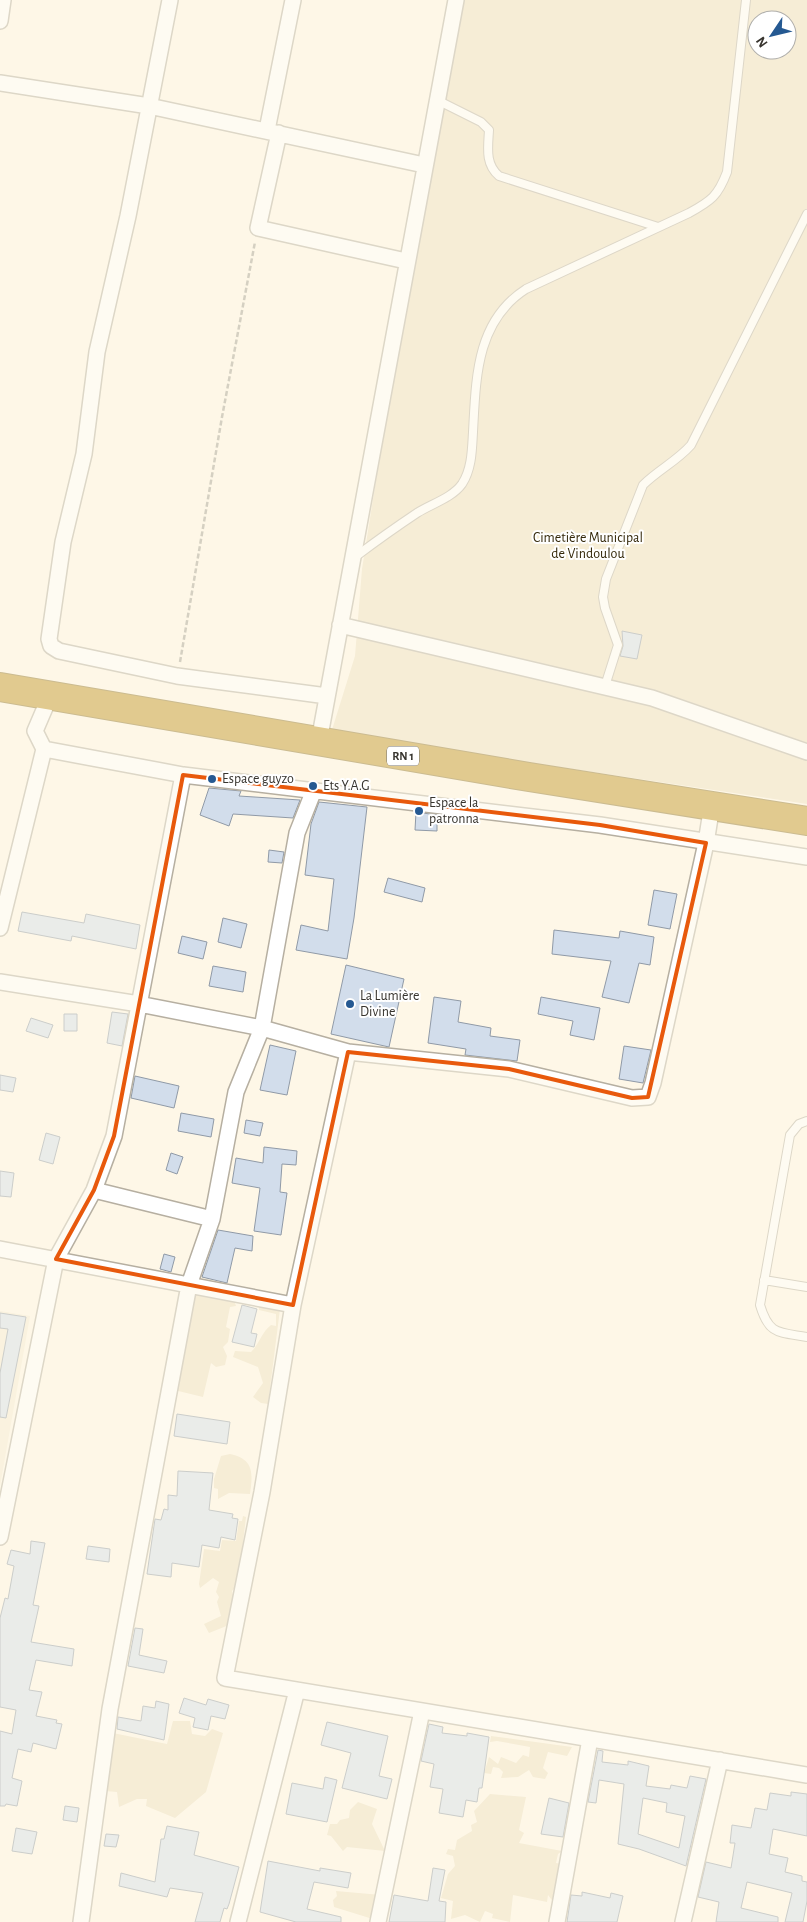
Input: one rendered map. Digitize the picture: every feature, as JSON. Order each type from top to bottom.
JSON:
[{"type":"highway","name":"RN 1","points":[[0,687],[529,777],[807,821]]},
{"type":"street","points":[[0,21],[4,0]]},
{"type":"street","points":[[170,0],[128,216],[97,352],[84,454],[63,542],[49,639],[51,646],[59,651],[177,676],[327,696]]},
{"type":"street","points":[[293,0],[258,228],[406,261]]},
{"type":"street","points":[[319,741],[406,261],[456,0]]},
{"type":"street","points":[[0,84],[149,106],[424,164]]},
{"type":"street","points":[[340,625],[652,698],[807,752]]},
{"type":"street","points":[[0,928],[44,749],[35,731],[50,696]]},
{"type":"street","points":[[44,749],[183,775],[600,825],[706,843],[807,857]]},
{"type":"street","points":[[0,1537],[56,1259],[94,1190],[114,1136],[183,775]]},
{"type":"street","points":[[81,1922],[110,1709],[190,1285],[212,1219],[236,1092],[262,1028],[297,833],[314,790]]},
{"type":"street","points":[[0,982],[139,1004],[262,1028],[348,1052],[509,1069],[632,1098],[648,1097],[653,1084],[706,843],[712,805]]},
{"type":"street","points":[[348,1052],[293,1305],[262,1492],[225,1678],[807,1775]]},
{"type":"street","points":[[94,1190],[212,1219]]},
{"type":"street","points":[[0,1249],[293,1305]]},
{"type":"street","points":[[238,1922],[297,1690]]},
{"type":"street","points":[[378,1922],[422,1711]]},
{"type":"street","points":[[557,1922],[590,1739]]},
{"type":"street","points":[[683,1922],[720,1760]]},
{"type":"lane","points":[[352,559],[418,513],[441,501],[461,484],[471,460],[476,381],[486,340],[494,319],[508,300],[526,289],[710,202],[721,189],[727,172],[746,0]]},
{"type":"lane","points":[[436,100],[481,122],[488,130],[488,157],[491,170],[499,176],[658,227]]},
{"type":"lane","points":[[605,686],[618,645],[605,608],[603,597],[606,579],[643,485],[655,473],[680,457],[691,445],[807,214]]},
{"type":"lane","points":[[807,1122],[799,1124],[790,1135],[760,1305],[765,1322],[778,1332],[807,1337]]},
{"type":"lane","points":[[764,1280],[807,1287]]},
{"type":"path","points":[[177,676],[222,417],[258,228]]},
{"type":"highlighted area","points":[[183,775],[600,825],[706,843],[648,1097],[632,1098],[509,1069],[348,1052],[293,1305],[56,1259],[94,1190],[114,1136]]},
{"type":"shaded area","points":[[0,1311],[30,1316],[0,1486]]},
{"type":"green space","name":"Cimetière Municipal de Vindoulou","points":[[455,0],[807,0],[807,804],[331,733],[355,656],[362,569],[436,100]]},
{"type":"green space","points":[[194,1289],[233,1297],[236,1306],[230,1307],[226,1327],[230,1329],[228,1342],[223,1347],[227,1356],[225,1365],[216,1367],[211,1363],[203,1397],[170,1389]]},
{"type":"green space","points":[[257,1300],[280,1309],[268,1404],[261,1403],[253,1397],[263,1383],[258,1367],[233,1357],[235,1351],[251,1352],[268,1328],[271,1325],[276,1326],[276,1314],[259,1310],[259,1306],[254,1305]]},
{"type":"green space","points":[[230,1454],[244,1459],[248,1463],[252,1480],[250,1494],[229,1493],[218,1499],[218,1489],[214,1488],[214,1479],[221,1456]]},
{"type":"green space","points":[[243,1516],[246,1517],[239,1576],[241,1581],[232,1591],[234,1600],[229,1625],[209,1633],[204,1624],[221,1616],[217,1602],[219,1597],[216,1592],[219,1582],[213,1578],[200,1588],[204,1549],[220,1551],[222,1540],[236,1541],[239,1521],[242,1521]]},
{"type":"green space","points":[[173,1721],[190,1721],[192,1734],[205,1736],[212,1729],[223,1733],[206,1792],[175,1818],[146,1806],[147,1799],[137,1799],[119,1807],[117,1792],[93,1790],[103,1731],[167,1744]]},
{"type":"green space","points":[[491,1736],[572,1747],[567,1756],[548,1752],[543,1768],[548,1773],[545,1779],[533,1777],[529,1770],[518,1777],[501,1778],[503,1772],[499,1768],[493,1767],[491,1774],[484,1773],[489,1757],[498,1764],[501,1757],[516,1763],[523,1755],[529,1757],[530,1747],[497,1741],[490,1742]]},
{"type":"green space","points":[[490,1794],[526,1797],[519,1830],[524,1833],[519,1843],[562,1851],[558,1854],[556,1863],[562,1864],[555,1904],[548,1895],[547,1902],[513,1895],[510,1922],[492,1918],[493,1914],[485,1911],[480,1922],[465,1915],[451,1919],[453,1901],[441,1898],[448,1874],[455,1866],[453,1856],[446,1854],[448,1849],[455,1850],[457,1840],[472,1831],[471,1825],[477,1822],[474,1811]]},
{"type":"green space","points":[[358,1802],[377,1809],[372,1824],[385,1851],[347,1847],[343,1851],[331,1836],[327,1835],[330,1824],[337,1824],[340,1820],[349,1818],[350,1810]]},
{"type":"green space","points":[[336,1891],[381,1895],[376,1920],[334,1907],[333,1900],[337,1896]]},
{"type":"building","points":[[622,631],[642,635],[637,659],[620,656],[623,646]]},
{"type":"building","points":[[209,788],[241,791],[239,796],[300,800],[293,818],[233,814],[229,826],[200,815]]},
{"type":"building","points":[[319,802],[367,807],[354,918],[347,959],[296,950],[301,925],[328,931],[334,879],[305,875],[311,824]]},
{"type":"building","points":[[416,812],[437,815],[437,831],[415,830]]},
{"type":"building","points":[[269,850],[284,852],[282,863],[268,862]]},
{"type":"building","points":[[388,878],[425,888],[422,902],[384,892]]},
{"type":"building","points":[[654,890],[677,894],[670,929],[648,925]]},
{"type":"building","points":[[22,912],[84,923],[86,914],[140,925],[136,949],[72,936],[71,941],[18,931]]},
{"type":"building","points":[[223,918],[247,924],[241,948],[218,942]]},
{"type":"building","points":[[554,930],[619,938],[620,931],[654,937],[650,965],[639,963],[629,1003],[602,997],[611,961],[552,954]]},
{"type":"building","points":[[182,936],[207,942],[203,959],[178,953]]},
{"type":"building","points":[[346,965],[404,979],[389,1047],[331,1034]]},
{"type":"building","points":[[213,966],[246,972],[243,992],[209,986]]},
{"type":"building","points":[[434,997],[461,1001],[458,1022],[491,1028],[490,1036],[520,1040],[517,1061],[465,1055],[466,1049],[428,1043]]},
{"type":"building","points":[[541,997],[600,1008],[594,1040],[570,1035],[573,1021],[538,1014]]},
{"type":"building","points":[[112,1012],[128,1014],[122,1046],[107,1043]]},
{"type":"building","points":[[64,1014],[77,1014],[77,1031],[64,1031]]},
{"type":"building","points":[[31,1018],[53,1025],[48,1038],[26,1031]]},
{"type":"building","points":[[270,1045],[296,1051],[287,1095],[260,1090]]},
{"type":"building","points":[[624,1046],[651,1050],[643,1083],[619,1079]]},
{"type":"building","points":[[0,1075],[16,1078],[13,1092],[0,1090]]},
{"type":"building","points":[[135,1076],[179,1086],[174,1108],[131,1098]]},
{"type":"building","points":[[181,1113],[214,1119],[211,1137],[178,1131]]},
{"type":"building","points":[[246,1120],[263,1123],[260,1136],[244,1133]]},
{"type":"building","points":[[46,1133],[60,1137],[53,1164],[39,1160]]},
{"type":"building","points":[[264,1147],[297,1151],[296,1165],[282,1164],[280,1192],[287,1193],[281,1235],[254,1231],[260,1188],[232,1183],[236,1158],[263,1163]]},
{"type":"building","points":[[171,1153],[183,1157],[177,1174],[166,1170]]},
{"type":"building","points":[[0,1171],[14,1173],[11,1197],[0,1196]]},
{"type":"building","points":[[218,1230],[253,1236],[252,1251],[235,1248],[227,1283],[202,1277]]},
{"type":"building","points":[[164,1254],[175,1257],[171,1272],[160,1269]]},
{"type":"building","points":[[242,1305],[257,1309],[251,1333],[257,1334],[254,1347],[232,1342]]},
{"type":"building","points":[[0,1313],[26,1317],[6,1418],[0,1417],[0,1373],[8,1329],[0,1328]]},
{"type":"building","points":[[177,1414],[230,1422],[227,1444],[174,1436]]},
{"type":"building","points":[[178,1471],[213,1473],[209,1510],[233,1514],[232,1518],[238,1519],[235,1540],[221,1537],[219,1548],[202,1545],[199,1567],[172,1563],[171,1577],[147,1574],[155,1519],[161,1520],[164,1509],[168,1510],[168,1495],[177,1496]]},
{"type":"building","points":[[31,1541],[45,1543],[33,1605],[39,1606],[31,1642],[74,1649],[72,1666],[36,1660],[29,1690],[42,1692],[36,1716],[57,1720],[56,1723],[62,1724],[56,1749],[33,1743],[31,1752],[18,1749],[12,1778],[22,1781],[17,1806],[6,1804],[5,1806],[0,1806],[0,1731],[12,1734],[16,1710],[0,1707],[0,1618],[5,1598],[8,1599],[14,1566],[7,1564],[11,1550],[30,1554]]},
{"type":"building","points":[[88,1546],[110,1549],[109,1562],[86,1559]]},
{"type":"building","points":[[135,1628],[143,1629],[139,1655],[167,1661],[164,1673],[128,1666]]},
{"type":"building","points":[[184,1698],[206,1705],[208,1699],[229,1705],[225,1719],[211,1716],[208,1730],[193,1727],[195,1718],[179,1713]]},
{"type":"building","points":[[156,1701],[169,1704],[164,1740],[117,1729],[118,1717],[141,1721],[143,1706],[155,1708]]},
{"type":"building","points":[[327,1722],[388,1736],[379,1776],[392,1779],[387,1799],[342,1788],[351,1753],[321,1745]]},
{"type":"building","points":[[429,1724],[443,1727],[442,1733],[467,1736],[467,1733],[489,1737],[482,1788],[479,1788],[477,1802],[466,1800],[463,1817],[439,1813],[443,1789],[430,1787],[434,1764],[421,1761]]},
{"type":"building","points":[[598,1750],[603,1751],[602,1762],[628,1765],[628,1761],[649,1766],[646,1786],[670,1789],[671,1785],[687,1788],[690,1776],[706,1779],[686,1866],[639,1849],[618,1844],[624,1784],[599,1780],[596,1803],[588,1802]],"holes":[[[643,1798],[667,1803],[666,1812],[685,1816],[679,1848],[638,1834]]]},
{"type":"building","points":[[325,1777],[337,1780],[327,1822],[286,1814],[292,1783],[323,1789]]},
{"type":"building","points":[[791,1792],[807,1794],[807,1836],[773,1829],[769,1854],[788,1858],[785,1872],[802,1876],[802,1881],[807,1882],[807,1901],[803,1922],[785,1922],[792,1893],[747,1882],[741,1908],[778,1917],[778,1922],[716,1922],[719,1902],[698,1897],[706,1862],[731,1868],[735,1843],[730,1843],[732,1825],[751,1828],[755,1808],[767,1810],[770,1793],[791,1796]]},
{"type":"building","points":[[549,1798],[569,1803],[563,1837],[541,1834]]},
{"type":"building","points":[[65,1806],[79,1808],[77,1822],[63,1820]]},
{"type":"building","points":[[167,1826],[199,1832],[194,1855],[239,1867],[229,1904],[227,1909],[224,1908],[220,1922],[195,1922],[203,1893],[170,1888],[167,1897],[119,1886],[121,1873],[155,1882],[161,1839],[164,1839]]},
{"type":"building","points":[[16,1828],[37,1832],[32,1854],[12,1851]]},
{"type":"building","points":[[106,1834],[119,1835],[116,1847],[104,1846]]},
{"type":"building","points":[[268,1861],[320,1871],[320,1868],[351,1873],[348,1888],[314,1882],[307,1909],[341,1917],[341,1922],[296,1922],[260,1912]]},
{"type":"building","points":[[433,1868],[445,1870],[439,1901],[446,1902],[445,1922],[389,1922],[394,1895],[428,1901]]},
{"type":"building","points":[[582,1892],[610,1898],[611,1893],[623,1896],[617,1922],[567,1922],[571,1895],[582,1896]]},
{"type":"place","name":"Espace guyzo","points":[[212,779]]},
{"type":"place","name":"Ets Y.A.G","points":[[313,786]]},
{"type":"place","name":"Espace la patronna","points":[[419,811]]},
{"type":"place","name":"La Lumière Divine","points":[[350,1004]]}]
